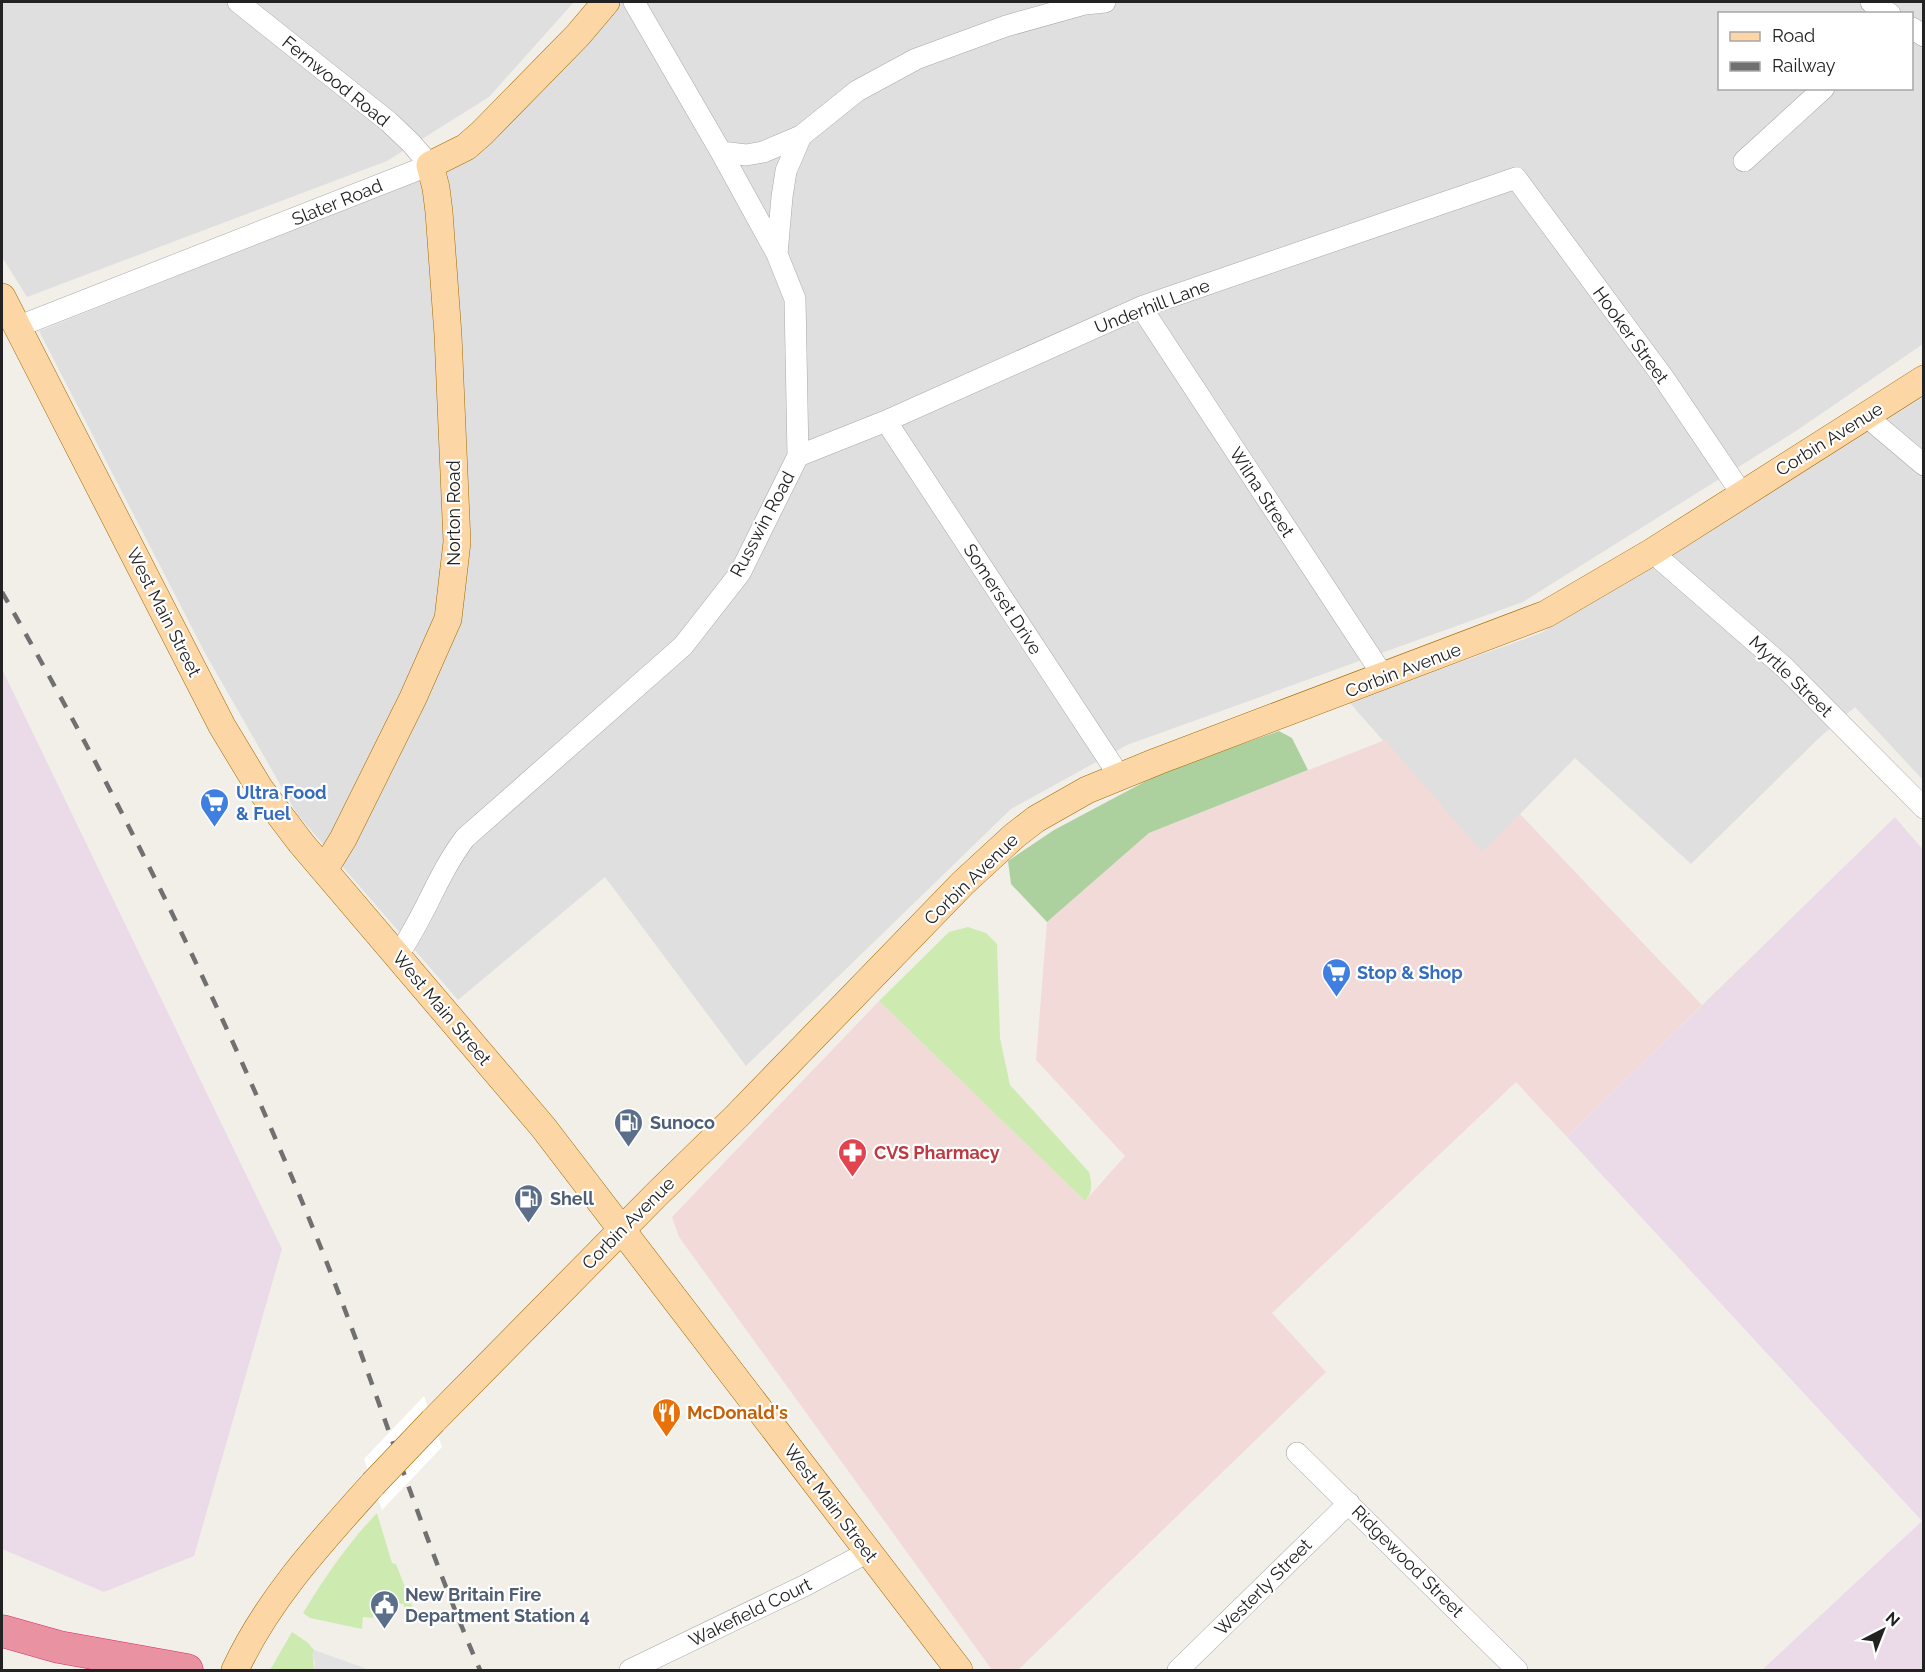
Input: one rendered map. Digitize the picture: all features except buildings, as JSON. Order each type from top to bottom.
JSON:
[{"type":"highway","points":[[2,1631],[59,1647],[187,1671]]},
{"type":"main road","name":"Slater Road","points":[[430,165],[466,147],[482,133],[606,2]]},
{"type":"main road","name":"Norton Road","points":[[324,870],[344,839],[413,698],[448,619],[457,542],[448,335],[439,212],[430,165]]},
{"type":"main road","name":"West Main Street","points":[[2,297],[235,749],[272,806],[538,1122],[960,1671]]},
{"type":"main road","name":"Corbin Avenue","points":[[235,1671],[252,1635],[290,1579],[312,1551],[373,1484],[621,1230],[737,1116],[844,1004],[988,859],[1014,836],[1056,806],[1087,790],[1546,614],[1653,552],[1923,379]]},
{"type":"street","name":"Fernwood Road","points":[[238,2],[389,122],[430,165]]},
{"type":"street","name":"Russwin Road","points":[[397,956],[416,927],[450,858],[465,838],[683,646],[740,573],[798,456],[795,299],[777,254],[722,152],[634,2]]},
{"type":"street","points":[[722,152],[747,155],[763,152],[801,136],[857,92],[916,59],[1006,26],[1085,4],[1105,2]]},
{"type":"street","points":[[1871,2],[1887,12]]},
{"type":"street","points":[[1744,161],[1822,90]]},
{"type":"street","points":[[777,254],[786,171],[801,136]]},
{"type":"street","name":"Slater Road","points":[[17,327],[430,165]]},
{"type":"street","name":"Underhill Lane","points":[[798,456],[886,421],[1141,307],[1516,178]]},
{"type":"street","name":"Hooker Street","points":[[1516,178],[1663,377],[1742,494]]},
{"type":"street","name":"Wilna Street","points":[[1141,307],[1384,677]]},
{"type":"street","points":[[1866,416],[1923,465]]},
{"type":"street","name":"Somerset Drive","points":[[886,421],[1120,777]]},
{"type":"street","name":"Myrtle Street","points":[[1653,552],[1784,667],[1923,808]]},
{"type":"street","name":"Ridgewood Street","points":[[1297,1453],[1517,1671]]},
{"type":"street","name":"Westerly Street","points":[[1178,1671],[1349,1503]]},
{"type":"street","name":"Wakefield Court","points":[[630,1671],[868,1552]]},
{"type":"shaded area","points":[[2,2],[574,2],[489,97],[387,161],[27,297],[2,257]]},
{"type":"shaded area","points":[[622,2],[1923,2],[1923,344],[1796,431],[1523,602],[1127,745],[1011,809],[746,1066],[605,877],[458,1000],[297,814],[205,653],[39,331],[467,161]]},
{"type":"shaded area","points":[[1923,397],[1923,780],[1855,707],[1819,738],[1691,864],[1575,758],[1482,853],[1349,702],[1541,633],[1752,505]]},
{"type":"shaded area","points":[[2,669],[282,1249],[194,1556],[104,1592],[2,1549]]},
{"type":"shaded area","points":[[1385,740],[1482,852],[1520,814],[1702,1005],[1567,1137],[1516,1082],[1272,1313],[1326,1372],[1018,1670],[992,1670],[679,1237],[672,1217],[879,1001],[1085,1201],[1125,1156],[1036,1060],[1047,922],[1149,833]]},
{"type":"shaded area","points":[[1895,817],[1924,851],[1923,1670],[1764,1670],[1922,1521],[1567,1137]]},
{"type":"shaded area","points":[[314,1650],[370,1670],[314,1670],[315,1662],[312,1655]]},
{"type":"green space","points":[[1279,731],[1292,738],[1308,770],[1149,833],[1047,922],[1011,884],[1008,861],[1054,830],[1163,772]]},
{"type":"green space","points":[[968,927],[986,933],[997,944],[1000,1038],[1010,1085],[1089,1172],[1091,1187],[1085,1201],[879,1001],[949,932]]},
{"type":"green space","points":[[377,1513],[392,1563],[396,1564],[415,1613],[408,1615],[409,1610],[404,1609],[404,1604],[376,1600],[373,1618],[363,1617],[362,1629],[310,1618],[303,1613],[328,1573]]},
{"type":"green space","points":[[292,1632],[314,1650],[314,1670],[270,1670]]},
{"type":"pier","points":[[424,1396],[442,1447],[382,1510],[364,1459]]},
{"type":"railway","points":[[2,592],[132,833],[250,1080],[321,1248],[418,1513],[480,1670]]},
{"type":"place","name":"Ultra Food & Fuel","points":[[215,828]]},
{"type":"place","name":"Stop & Shop","points":[[1336,998]]},
{"type":"place","name":"Sunoco","points":[[629,1148]]},
{"type":"place","name":"CVS Pharmacy","points":[[853,1178]]},
{"type":"place","name":"Shell","points":[[529,1224]]},
{"type":"place","name":"McDonald's","points":[[666,1438]]},
{"type":"place","name":"New Britain Fire Department Station 4","points":[[384,1630]]}]
